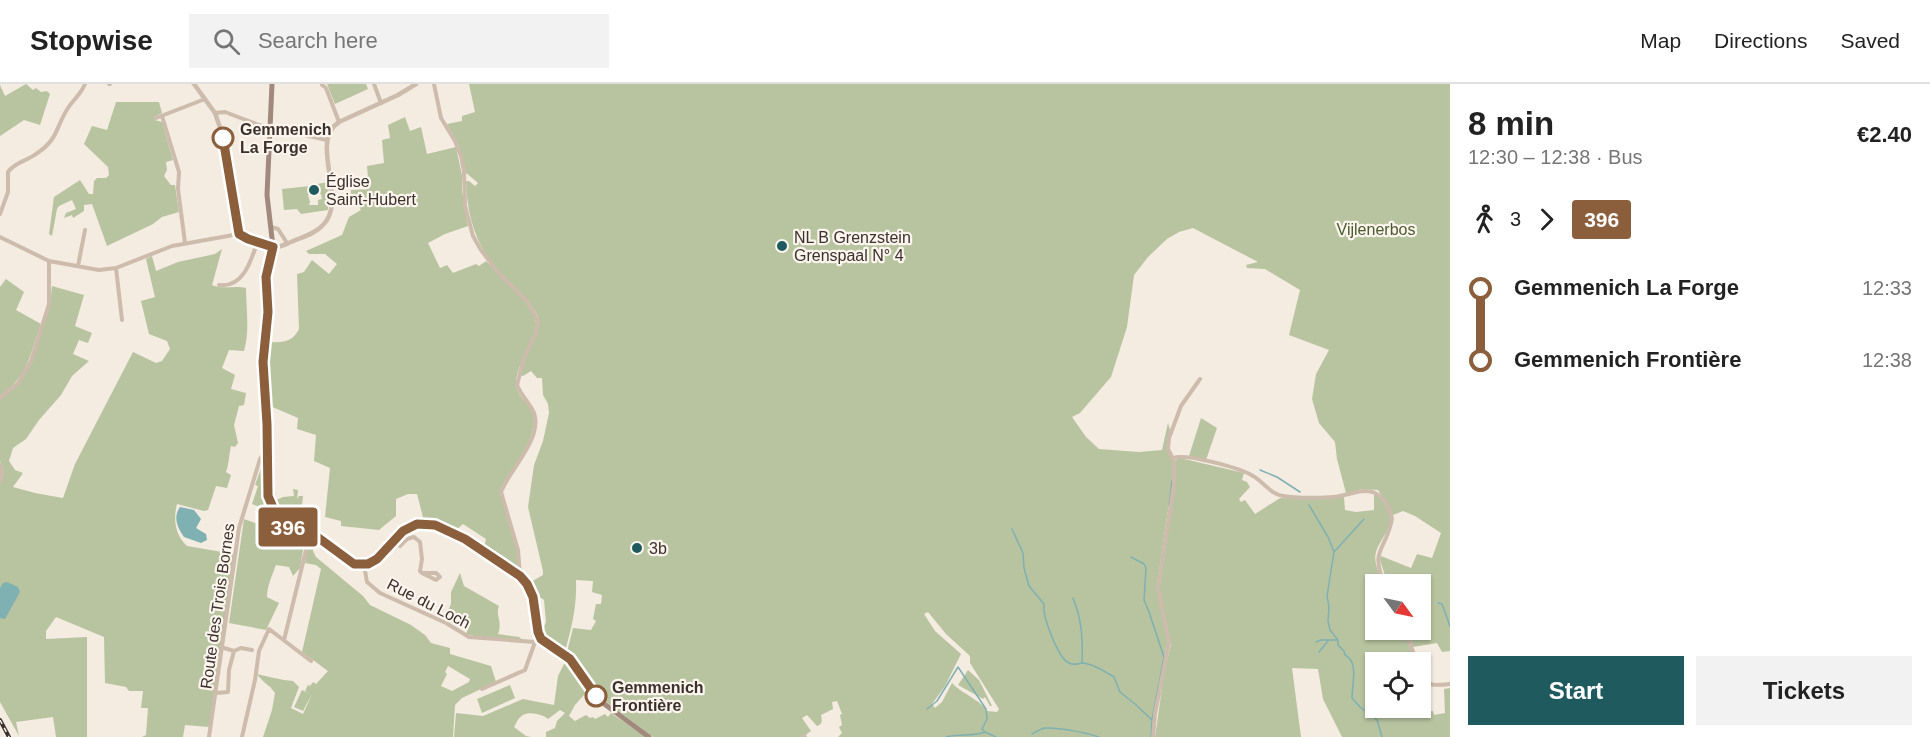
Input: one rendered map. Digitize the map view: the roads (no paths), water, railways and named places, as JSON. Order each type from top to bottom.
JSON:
[{"type":"main road","points":[[272,84],[267,195],[273,247],[266,277],[268,312],[263,362],[268,496],[274,513],[284,525],[319,538],[351,563],[364,565],[377,559],[403,531],[413,525],[423,523],[435,525],[465,539],[520,576],[532,592],[538,640],[562,652],[570,659],[603,703],[649,737]]},
{"type":"street","points":[[0,214],[8,192],[8,172],[14,166],[35,156],[51,143],[66,111],[85,84]]},
{"type":"street","points":[[194,84],[215,113],[223,136],[239,234]]},
{"type":"street","points":[[374,84],[381,104]]},
{"type":"street","points":[[0,237],[49,261],[99,270],[116,268],[161,249],[239,234],[273,247],[287,243],[315,232],[330,215],[332,195],[327,140],[330,131],[339,122],[381,104],[416,84]]},
{"type":"street","points":[[434,84],[441,118],[461,156],[465,206],[473,236],[500,275],[527,301],[538,321],[517,385],[533,410],[534,430],[523,455],[501,492],[518,550],[520,576]]},
{"type":"street","points":[[322,85],[326,88],[339,122]]},
{"type":"street","points":[[156,118],[205,99]]},
{"type":"street","points":[[215,113],[225,112],[269,127],[327,140]]},
{"type":"street","points":[[162,116],[179,172],[178,189],[185,243]]},
{"type":"street","points":[[272,227],[278,229],[287,243]]},
{"type":"street","points":[[78,266],[85,230]]},
{"type":"street","points":[[219,285],[230,286],[239,280],[252,259],[257,242]]},
{"type":"street","points":[[0,398],[18,382],[31,361],[49,304],[49,261]]},
{"type":"street","points":[[116,268],[122,320]]},
{"type":"street","points":[[1153,737],[1169,642],[1158,589],[1174,484],[1173,458],[1168,449],[1173,424],[1183,401],[1200,379]]},
{"type":"street","name":"Route des Trois Bornes","points":[[209,737],[224,648],[239,528],[260,459],[267,448]]},
{"type":"street","points":[[1173,458],[1181,456],[1239,470],[1254,476],[1281,496],[1325,497],[1366,491],[1375,492],[1385,502],[1392,519],[1377,557],[1380,574]]},
{"type":"street","points":[[0,465],[2,472],[0,482]]},
{"type":"street","points":[[284,640],[310,534]]},
{"type":"street","points":[[394,541],[400,546],[407,539],[414,537],[420,542],[422,559],[420,570],[422,573]]},
{"type":"street","name":"Rue du Loch","points":[[364,565],[367,582],[380,593],[446,623],[465,635],[481,639],[538,640]]},
{"type":"street","points":[[242,737],[259,651],[269,629],[312,661]]},
{"type":"street","points":[[482,690],[525,670],[538,640]]},
{"type":"street","points":[[224,648],[234,651],[241,648],[252,650]]},
{"type":"street","points":[[216,693],[228,692],[229,670],[234,651]]},
{"type":"street","points":[[1431,685],[1450,684]]},
{"type":"water","points":[[180,507],[194,510],[201,519],[196,528],[206,534],[207,540],[201,543],[184,537],[177,522]]},
{"type":"water","points":[[7,582],[18,587],[20,592],[5,619],[0,618],[0,588],[3,583]]},
{"type":"waterway","points":[[1260,470],[1277,477],[1300,492]]},
{"type":"waterway","points":[[1169,506],[1172,481]]},
{"type":"waterway","points":[[1309,505],[1334,552],[1327,596],[1330,630],[1352,663],[1354,674],[1352,698],[1377,720],[1382,737]]},
{"type":"waterway","points":[[1334,552],[1364,519]]},
{"type":"waterway","points":[[1012,529],[1023,553],[1029,586],[1044,604],[1052,636],[1065,660],[1073,664],[1091,665],[1114,677],[1120,692],[1152,720]]},
{"type":"waterway","points":[[1131,557],[1144,564],[1146,568],[1144,600],[1164,657],[1151,737]]},
{"type":"waterway","points":[[1073,598],[1081,630],[1082,663]]},
{"type":"waterway","points":[[1438,603],[1442,604],[1450,626]]},
{"type":"waterway","points":[[1316,642],[1338,640]]},
{"type":"waterway","points":[[1319,652],[1328,641]]},
{"type":"waterway","points":[[927,709],[937,701],[958,667],[986,709],[987,719],[982,729],[985,732]]},
{"type":"waterway","points":[[1032,734],[1043,728],[1051,728],[1099,737]]},
{"type":"waterway","points":[[946,737],[985,732],[996,737]]},
{"type":"railway","points":[[0,720],[9,737]]},
{"type":"place","name":"Gemmenich La Forge","points":[[223,138]]},
{"type":"place","name":"Église Saint-Hubert","points":[[314,190]]},
{"type":"place","name":"NL B Grenzstein Grenspaal N° 4","points":[[782,246]]},
{"type":"place","name":"3b","points":[[637,548]]},
{"type":"place","name":"Gemmenich Frontière","points":[[596,696]]},
{"type":"park label","name":"Vijlenerbos","points":[[1376,229]]}]
